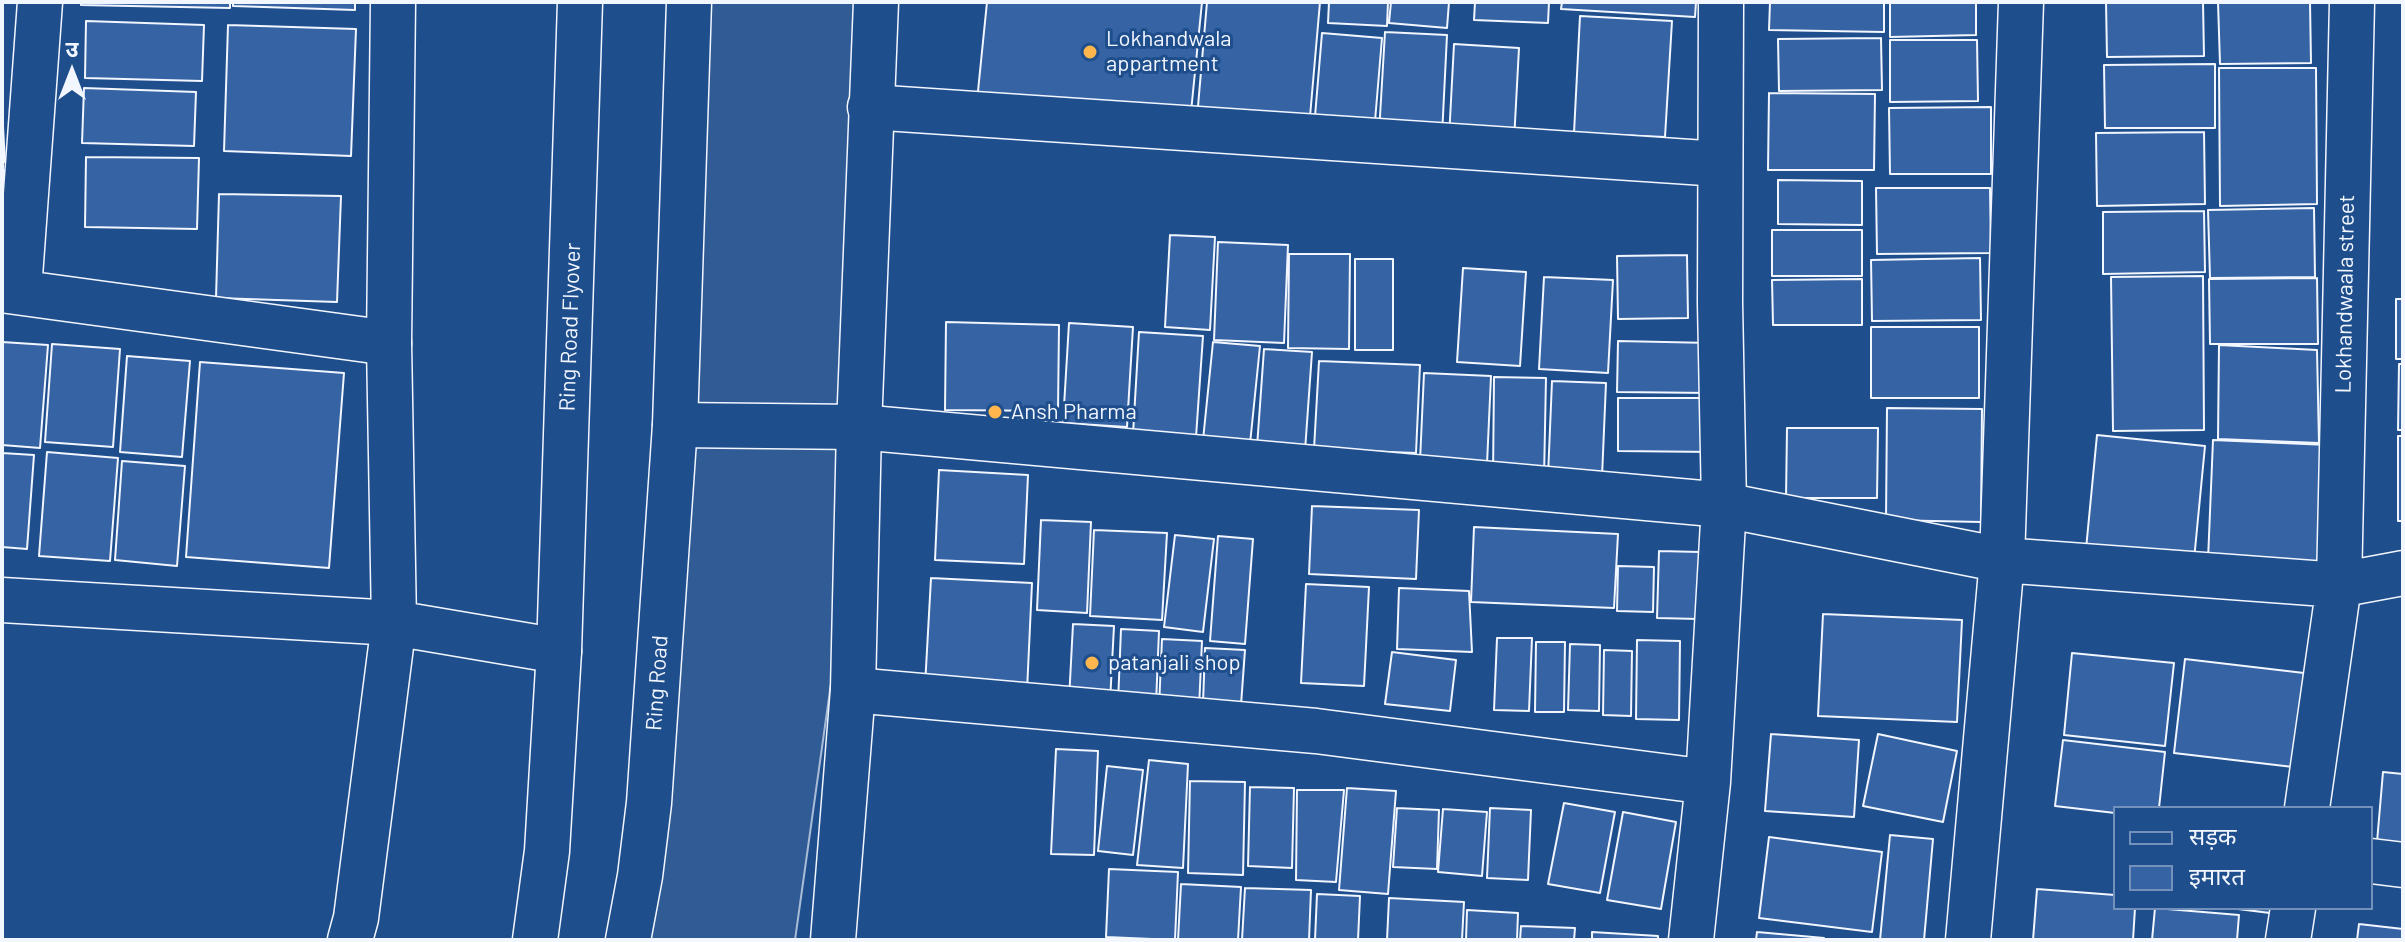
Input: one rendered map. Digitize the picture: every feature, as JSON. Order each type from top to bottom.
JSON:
[{"type":"street","points":[[40,2],[10,290],[389,343]]},
{"type":"street","points":[[350,940],[358,902],[394,623],[389,343],[393,2]]},
{"type":"street","name":"Ring Road Flyover","points":[[559,651],[580,2]]},
{"type":"street","points":[[689,2],[675,425],[859,427],[1724,505],[2002,560],[2339,585],[2403,573]]},
{"type":"street","points":[[833,940],[853,690],[859,427],[876,2]]},
{"type":"street","points":[[1691,940],[1708,782],[1724,505],[1721,2]]},
{"type":"street","points":[[1968,940],[2002,560],[2021,2]]},
{"type":"street","name":"Lokhandwaala street","points":[[2307,806],[2339,585],[2352,2]]},
{"type":"street","points":[[870,107],[1720,164]]},
{"type":"street","name":"Ring Road","points":[[628,940],[649,803],[675,425]]},
{"type":"street","points":[[2,600],[394,623],[559,651],[547,851],[535,940]]},
{"type":"street","points":[[853,690],[1316,731],[1708,782]]},
{"type":"street","points":[[2373,861],[2403,865]]},
{"type":"street","points":[[2288,940],[2293,910]]},
{"type":"shaded area","points":[[687,2],[893,2],[884,305],[795,940],[618,940]]},
{"type":"building","points":[[81,2],[230,2],[230,8],[81,5]]},
{"type":"building","points":[[233,2],[355,2],[355,10],[233,6]]},
{"type":"building","name":"Lokhandwala appartment","points":[[987,2],[1202,2],[1190,122],[977,101]]},
{"type":"building","points":[[1207,2],[1320,2],[1309,128],[1197,118]]},
{"type":"building","points":[[1329,2],[1388,2],[1387,26],[1328,23]]},
{"type":"building","points":[[1391,2],[1449,2],[1447,28],[1389,23]]},
{"type":"building","points":[[1475,2],[1549,2],[1548,23],[1474,20]]},
{"type":"building","points":[[1562,2],[1696,2],[1695,17],[1561,9]]},
{"type":"building","points":[[1770,2],[1884,2],[1884,32],[1769,30]]},
{"type":"building","points":[[1890,2],[1976,2],[1976,35],[1890,37]]},
{"type":"building","points":[[2106,2],[2203,2],[2204,56],[2107,57]]},
{"type":"building","points":[[2218,2],[2310,2],[2311,63],[2220,64]]},
{"type":"building","points":[[1580,16],[1672,21],[1665,137],[1574,133]]},
{"type":"building","points":[[86,21],[204,25],[202,81],[85,78]]},
{"type":"building","points":[[228,25],[356,29],[351,156],[224,151]]},
{"type":"building","points":[[1385,32],[1447,35],[1442,136],[1379,133]]},
{"type":"building","points":[[1322,33],[1382,38],[1374,133],[1314,128]]},
{"type":"building","points":[[1881,38],[1882,90],[1779,91],[1778,39]]},
{"type":"building","points":[[1890,40],[1977,40],[1978,101],[1890,102]]},
{"type":"building","points":[[1454,44],[1519,48],[1514,141],[1449,138]]},
{"type":"building","points":[[2215,64],[2215,128],[2105,128],[2104,65]]},
{"type":"building","points":[[2219,68],[2316,68],[2317,204],[2220,206]]},
{"type":"building","points":[[84,88],[196,92],[194,146],[82,143]]},
{"type":"building","points":[[1769,93],[1875,94],[1874,170],[1768,170]]},
{"type":"building","points":[[1991,107],[1991,174],[1890,174],[1889,108]]},
{"type":"building","points":[[2,109],[5,162],[2,162]]},
{"type":"building","points":[[2204,132],[2205,204],[2097,206],[2096,133]]},
{"type":"building","points":[[86,157],[199,158],[197,229],[85,227]]},
{"type":"building","points":[[2,171],[5,243],[2,243]]},
{"type":"building","points":[[1778,180],[1862,181],[1862,225],[1778,224]]},
{"type":"building","points":[[1876,188],[1990,188],[1991,253],[1877,254]]},
{"type":"building","points":[[219,194],[341,196],[337,302],[216,298]]},
{"type":"building","points":[[2314,208],[2315,277],[2210,278],[2208,210]]},
{"type":"building","points":[[2204,211],[2205,272],[2103,274],[2103,212]]},
{"type":"building","points":[[1772,230],[1862,230],[1862,276],[1772,276]]},
{"type":"building","points":[[1170,235],[1215,237],[1210,330],[1165,327]]},
{"type":"building","points":[[1218,242],[1288,245],[1284,343],[1214,340]]},
{"type":"building","points":[[1289,254],[1350,254],[1349,349],[1288,348]]},
{"type":"building","points":[[1687,255],[1688,318],[1618,319],[1617,256]]},
{"type":"building","points":[[1980,258],[1981,320],[1872,321],[1871,260]]},
{"type":"building","points":[[1355,259],[1393,259],[1393,350],[1355,350]]},
{"type":"building","points":[[1463,268],[1526,272],[1520,366],[1457,362]]},
{"type":"building","points":[[2203,276],[2204,430],[2113,431],[2111,277]]},
{"type":"building","points":[[1544,277],[1613,280],[1608,373],[1539,369]]},
{"type":"building","points":[[2317,278],[2318,344],[2210,344],[2209,279]]},
{"type":"building","points":[[1862,279],[1862,325],[1773,325],[1772,280]]},
{"type":"building","points":[[2396,299],[2403,299],[2403,359],[2396,359]]},
{"type":"building","points":[[946,322],[1059,325],[1058,411],[945,410]]},
{"type":"building","points":[[1069,323],[1133,327],[1127,427],[1063,423]]},
{"type":"building","points":[[1871,327],[1979,327],[1979,398],[1871,398]]},
{"type":"building","points":[[1139,332],[1203,336],[1196,437],[1133,434]]},
{"type":"building","points":[[1618,341],[1711,343],[1711,393],[1617,392]]},
{"type":"building","points":[[2,342],[48,345],[40,448],[2,445]]},
{"type":"building","points":[[1213,342],[1260,346],[1250,444],[1203,440]]},
{"type":"building","points":[[52,344],[120,349],[113,447],[45,442]]},
{"type":"building","points":[[2219,345],[2317,350],[2319,443],[2218,439]]},
{"type":"building","points":[[1264,349],[1312,352],[1305,451],[1257,447]]},
{"type":"building","points":[[127,356],[190,361],[182,457],[120,452]]},
{"type":"building","points":[[1319,361],[1420,365],[1416,453],[1314,449]]},
{"type":"building","points":[[200,362],[344,373],[329,568],[186,557]]},
{"type":"building","points":[[2399,364],[2403,364],[2403,430],[2398,430]]},
{"type":"building","points":[[1424,373],[1491,376],[1487,464],[1420,461]]},
{"type":"building","points":[[1494,377],[1546,378],[1544,478],[1493,477]]},
{"type":"building","points":[[1552,381],[1606,383],[1602,477],[1548,476]]},
{"type":"building","points":[[1618,398],[1714,398],[1713,452],[1618,451]]},
{"type":"building","points":[[1887,408],[1982,409],[1981,522],[1886,520]]},
{"type":"building","points":[[1787,428],[1878,428],[1877,498],[1786,498]]},
{"type":"building","points":[[2097,435],[2205,446],[2194,560],[2086,549]]},
{"type":"building","points":[[2398,436],[2403,436],[2403,521],[2398,521]]},
{"type":"building","points":[[2213,440],[2328,445],[2323,566],[2208,560]]},
{"type":"building","points":[[47,452],[118,458],[110,561],[39,556]]},
{"type":"building","points":[[2,453],[34,455],[27,549],[2,547]]},
{"type":"building","points":[[122,461],[185,466],[177,566],[115,560]]},
{"type":"building","points":[[939,470],[1028,475],[1024,564],[935,560]]},
{"type":"building","points":[[1312,506],[1419,510],[1416,579],[1309,574]]},
{"type":"building","points":[[1041,520],[1091,522],[1087,613],[1037,610]]},
{"type":"building","points":[[1474,527],[1618,534],[1614,608],[1471,602]]},
{"type":"building","points":[[1094,530],[1167,533],[1162,620],[1090,616]]},
{"type":"building","points":[[1175,535],[1214,539],[1203,632],[1164,627]]},
{"type":"building","points":[[1218,536],[1253,539],[1245,644],[1210,641]]},
{"type":"building","points":[[1659,551],[1700,552],[1699,619],[1657,618]]},
{"type":"building","points":[[1618,566],[1654,567],[1653,612],[1617,611]]},
{"type":"building","points":[[931,578],[1032,583],[1027,691],[925,686]]},
{"type":"building","points":[[1306,584],[1369,587],[1364,686],[1301,683]]},
{"type":"building","points":[[1399,588],[1469,591],[1472,652],[1397,649]]},
{"type":"building","points":[[1823,614],[1962,620],[1957,722],[1818,716]]},
{"type":"building","name":"patanjali shop","points":[[1073,624],[1114,626],[1110,702],[1069,700]]},
{"type":"building","points":[[1121,629],[1159,631],[1156,704],[1118,703]]},
{"type":"building","points":[[1497,638],[1532,638],[1529,711],[1494,710]]},
{"type":"building","points":[[1162,639],[1202,641],[1199,709],[1159,707]]},
{"type":"building","points":[[1637,640],[1680,641],[1679,720],[1636,719]]},
{"type":"building","points":[[1536,642],[1565,642],[1564,712],[1535,712]]},
{"type":"building","points":[[1570,644],[1600,645],[1599,711],[1568,710]]},
{"type":"building","points":[[1205,648],[1245,650],[1241,705],[1203,704]]},
{"type":"building","points":[[1604,650],[1632,651],[1631,716],[1603,715]]},
{"type":"building","points":[[1392,652],[1456,660],[1450,711],[1385,704]]},
{"type":"building","points":[[2072,653],[2174,663],[2165,746],[2064,735]]},
{"type":"building","points":[[2185,659],[2304,673],[2293,767],[2174,753]]},
{"type":"building","points":[[1771,734],[1859,740],[1854,817],[1765,811]]},
{"type":"building","points":[[1878,734],[1957,751],[1943,822],[1863,806]]},
{"type":"building","points":[[2063,740],[2165,752],[2159,806],[2113,806],[2113,813],[2055,806]]},
{"type":"building","points":[[1056,749],[1098,751],[1094,855],[1051,854]]},
{"type":"building","points":[[1149,760],[1188,764],[1183,868],[1137,865]]},
{"type":"building","points":[[1107,766],[1143,770],[1133,855],[1098,851]]},
{"type":"building","points":[[2383,772],[2403,774],[2403,844],[2377,842]]},
{"type":"building","points":[[1190,781],[1245,782],[1243,875],[1188,873]]},
{"type":"building","points":[[1250,787],[1294,788],[1292,868],[1248,866]]},
{"type":"building","points":[[1347,788],[1396,791],[1388,894],[1339,890]]},
{"type":"building","points":[[1297,790],[1344,790],[1336,882],[1296,880]]},
{"type":"building","points":[[1564,803],[1615,812],[1600,893],[1548,884]]},
{"type":"building","points":[[1397,808],[1439,810],[1437,869],[1393,867]]},
{"type":"building","points":[[1490,808],[1531,810],[1528,880],[1487,878]]},
{"type":"building","points":[[1443,809],[1487,812],[1482,876],[1438,872]]},
{"type":"building","points":[[1623,812],[1676,822],[1661,909],[1607,900]]},
{"type":"building","points":[[1890,835],[1933,839],[1924,940],[1880,940]]},
{"type":"building","points":[[1769,837],[1882,852],[1872,932],[1759,918]]},
{"type":"building","points":[[1109,869],[1178,872],[1175,940],[1106,937]]},
{"type":"building","points":[[1181,884],[1241,887],[1238,940],[1178,940]]},
{"type":"building","points":[[1245,888],[1311,890],[1309,940],[1242,940]]},
{"type":"building","points":[[2037,889],[2113,895],[2113,910],[2135,910],[2133,940],[2033,940]]},
{"type":"building","points":[[1317,894],[1360,896],[1358,940],[1315,940]]},
{"type":"building","points":[[1389,898],[1464,902],[1462,940],[1387,940]]},
{"type":"building","points":[[1467,910],[1518,913],[1517,940],[1466,940]]},
{"type":"building","points":[[2155,910],[2239,915],[2237,940],[2152,940]]},
{"type":"building","points":[[2359,924],[2403,929],[2403,940],[2357,940]]},
{"type":"building","points":[[1521,926],[1575,928],[1574,940],[1520,940]]},
{"type":"building","points":[[1592,932],[1658,936],[1658,940],[1592,940]]},
{"type":"building","points":[[1757,932],[1824,938],[1824,940],[1756,940]]},
{"type":"place","name":"Lokhandwala appartment","points":[[1090,52]]},
{"type":"place","name":"Ansh Pharma","points":[[995,412]]},
{"type":"place","name":"patanjali shop","points":[[1092,663]]}]
